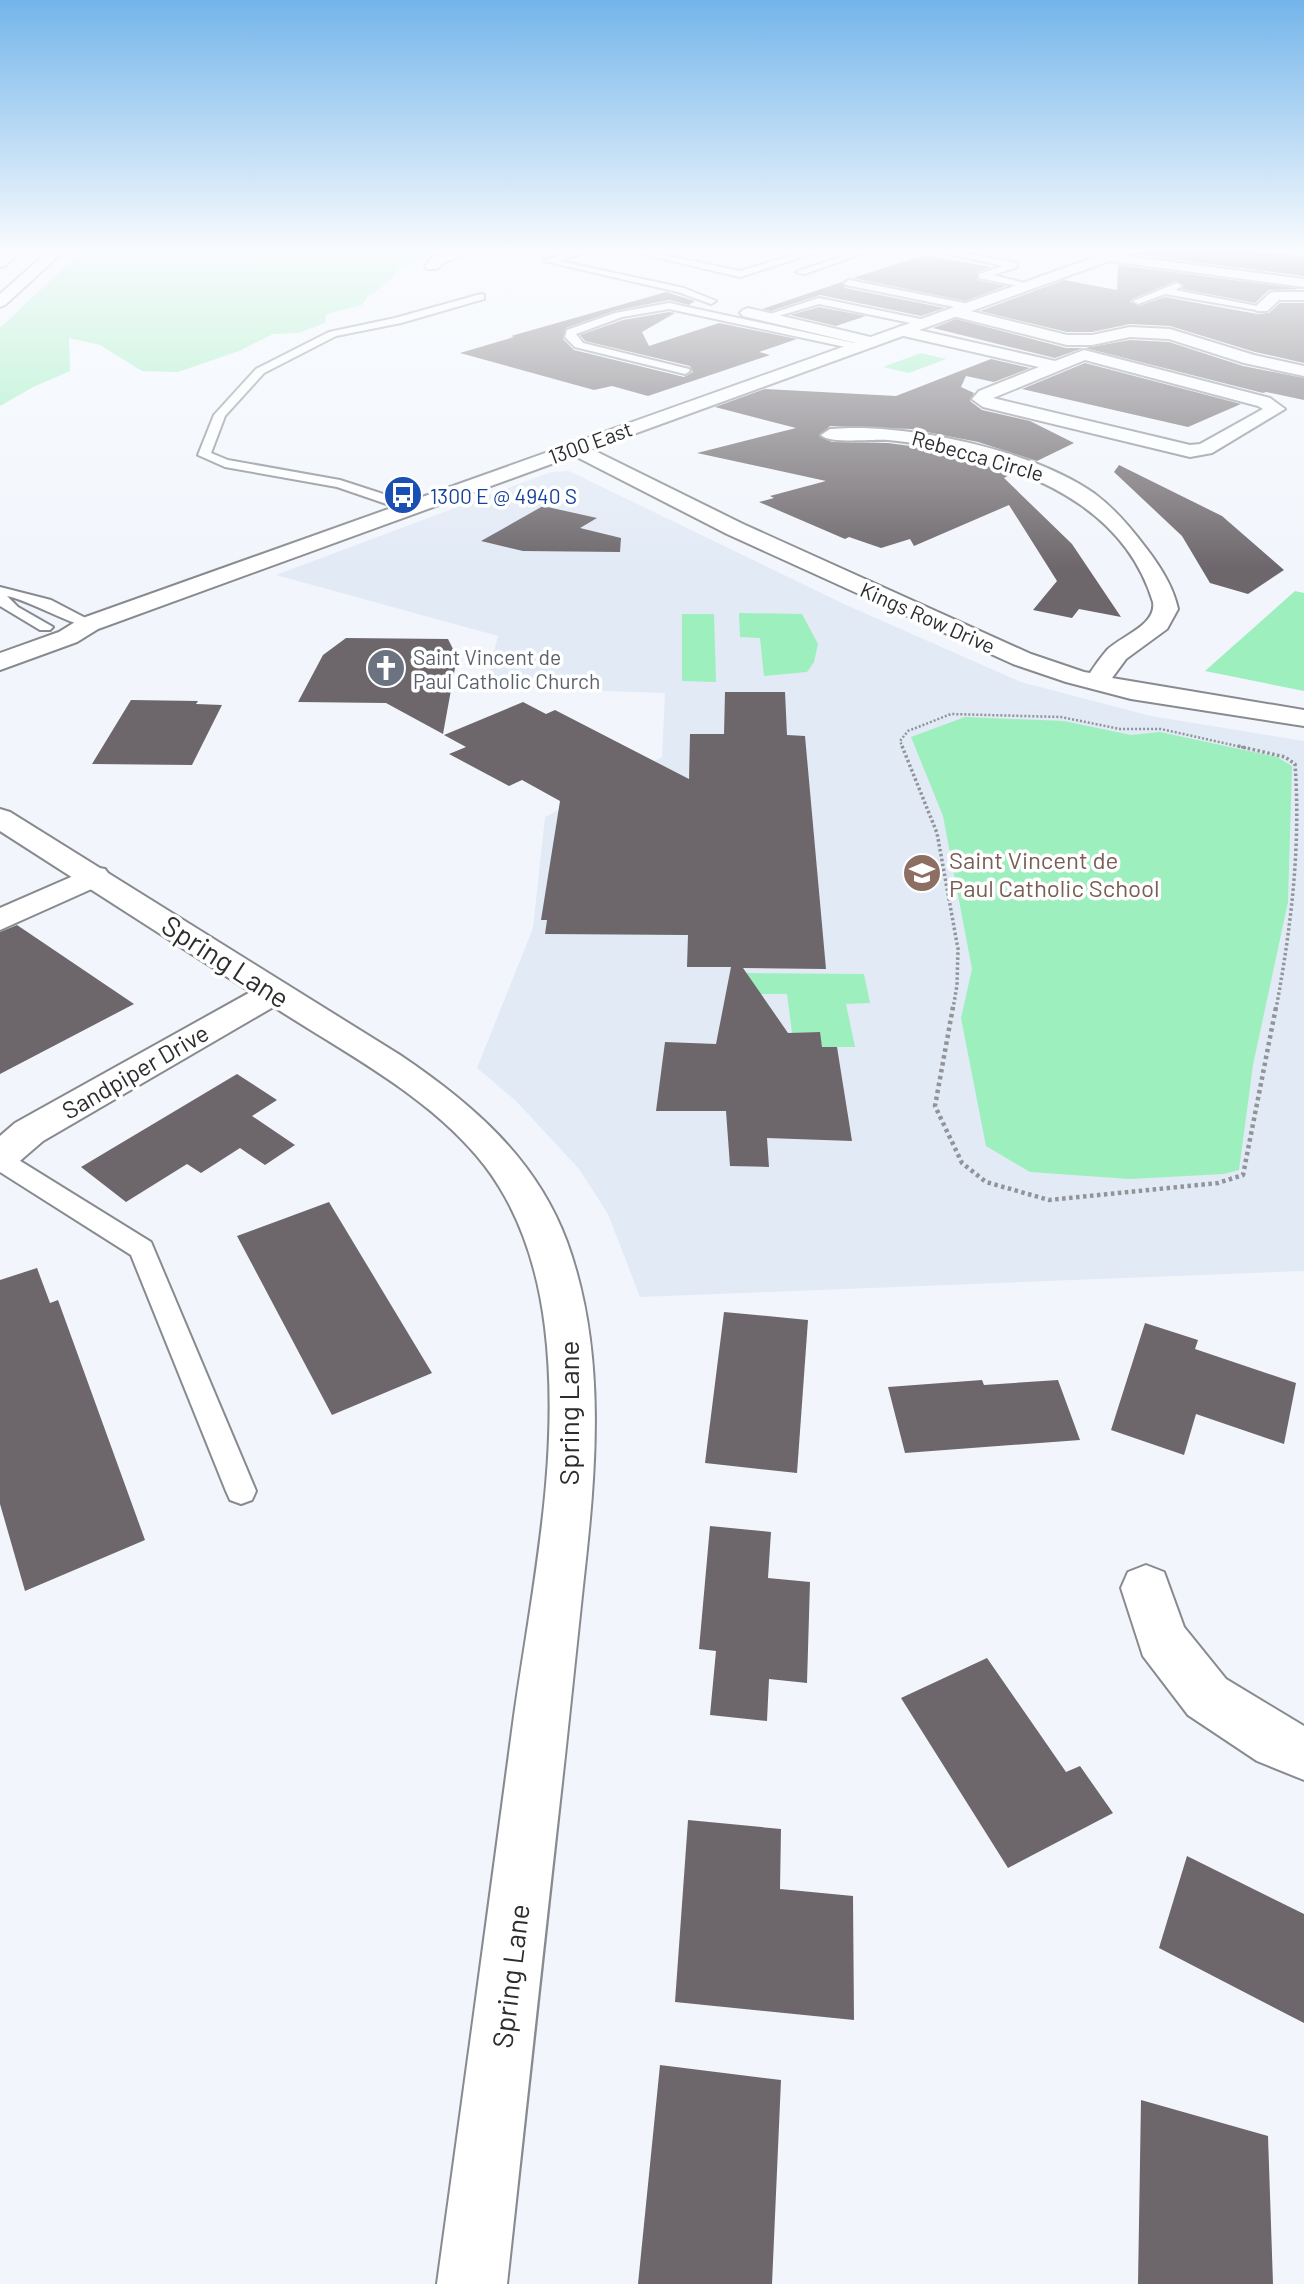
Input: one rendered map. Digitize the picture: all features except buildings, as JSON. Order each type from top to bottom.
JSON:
[{"type":"street","name":"1300 East","points":[[0,662],[68,637],[89,624],[833,356]]},
{"type":"street","points":[[1010,356],[1056,366]]},
{"type":"street","points":[[1083,356],[981,399],[1190,451],[1205,449],[1276,409],[1265,402],[1086,356]]},
{"type":"street","points":[[1239,356],[1304,371]]},
{"type":"street","name":"Rebecca Circle","points":[[830,435],[902,433],[1012,462],[1048,474],[1070,485],[1107,515],[1123,531],[1149,569],[1166,609],[1158,624],[1117,654],[1096,682]]},
{"type":"street","name":"Kings Row Drive","points":[[574,448],[701,512],[971,638],[1050,669],[1096,682],[1196,703],[1304,718]]},
{"type":"street","name":"1300 East","points":[[0,643],[45,627],[89,624]]},
{"type":"street","name":"Spring Lane","points":[[0,818],[414,1082],[480,1136],[515,1179],[550,1250],[564,1304],[570,1350],[572,1400],[567,1510],[472,2284]]},
{"type":"street","points":[[0,920],[94,876]]},
{"type":"street","name":"Sandpiper Drive","points":[[0,1158],[29,1132],[275,992]]},
{"type":"street","points":[[1146,1588],[1162,1639],[1208,1698],[1277,1742],[1304,1753]]},
{"type":"lane","points":[[290,356],[260,371],[220,415],[204,455],[225,463],[340,484],[409,507]]},
{"type":"lane","points":[[622,356],[685,371]]},
{"type":"lane","points":[[0,591],[16,592],[35,599],[89,624]]},
{"type":"lane","points":[[0,598],[13,610],[45,627]]},
{"type":"lane","points":[[0,1158],[142,1249],[241,1491]]},
{"type":"path","points":[[951,714],[1061,717],[1120,729],[1161,729],[1285,757],[1295,764],[1299,780],[1301,841],[1296,896],[1243,1175],[1218,1183],[1049,1199],[986,1182],[962,1163],[935,1106],[957,985],[958,949],[937,833],[900,741],[908,731],[951,714]]},
{"type":"shaded area","name":"Saint Vincent de Paul Catholic School","points":[[569,471],[844,604],[1021,682],[1151,716],[1304,741],[1304,1271],[640,1297],[608,1214],[579,1169],[516,1101],[477,1068],[533,928],[545,817],[662,757],[665,693],[485,687],[498,636],[276,575],[551,472]]},
{"type":"green space","points":[[0,356],[70,356],[70,371],[33,387],[0,406]]},
{"type":"green space","points":[[117,356],[226,356],[178,372],[142,371]]},
{"type":"green space","points":[[914,356],[946,359],[909,373],[883,367]]},
{"type":"green space","points":[[1295,591],[1304,593],[1304,691],[1205,671]]},
{"type":"green space","points":[[739,613],[802,614],[818,644],[814,662],[807,672],[764,676],[760,638],[740,637]]},
{"type":"green space","points":[[682,614],[714,614],[716,682],[682,681]]},
{"type":"green space","points":[[965,717],[1064,721],[1131,735],[1160,732],[1277,757],[1292,766],[1288,902],[1253,1065],[1239,1170],[1224,1174],[1130,1179],[1030,1172],[986,1146],[961,1018],[972,969],[943,816],[911,737]]},
{"type":"green space","points":[[745,973],[864,974],[870,1003],[846,1004],[855,1047],[822,1047],[819,1032],[792,1033],[787,994],[747,994]]},
{"type":"place","name":"1300 E @ 4940 S","points":[[403,495]]},
{"type":"place","name":"Saint Vincent de Paul Catholic Church","points":[[386,668]]},
{"type":"place","name":"Saint Vincent de Paul Catholic School","points":[[922,873]]}]
